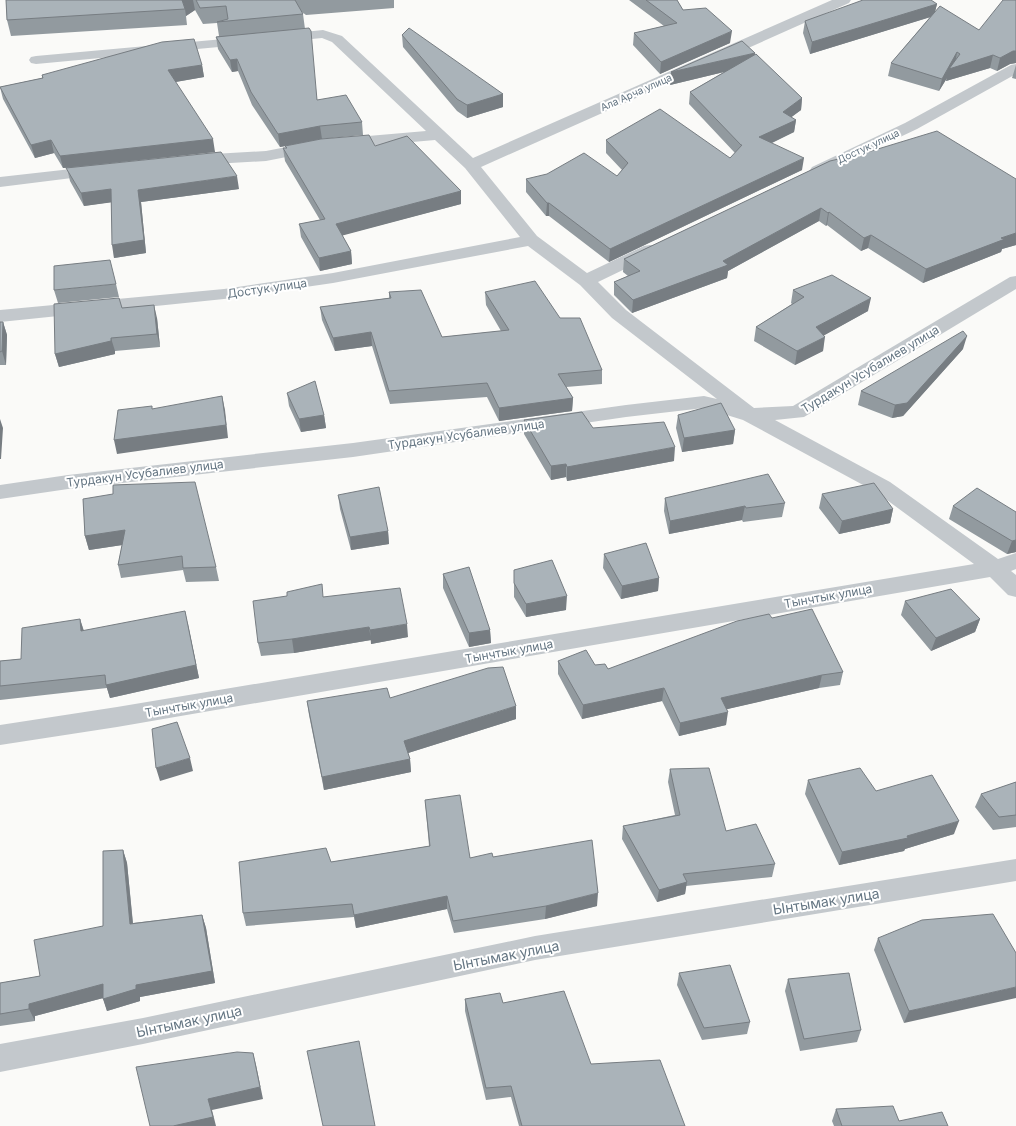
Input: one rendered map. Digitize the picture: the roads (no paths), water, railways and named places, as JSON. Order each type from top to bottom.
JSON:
[{"type":"street","name":"Ала Арча улица","points":[[472,165],[844,0]]},
{"type":"street","points":[[36,60],[323,34],[337,39],[472,165],[531,240],[586,281],[619,314],[750,415],[883,487],[1006,564],[1016,589]]},
{"type":"street","name":"Достук улица","points":[[807,176],[911,126],[1016,68]]},
{"type":"street","points":[[180,162],[266,156],[322,145],[439,135]]},
{"type":"street","points":[[0,182],[116,168]]},
{"type":"street","name":"Достук улица","points":[[0,316],[117,306],[232,293],[334,278],[531,240]]},
{"type":"street","points":[[586,281],[665,243]]},
{"type":"street","name":"Турдакун Усубалиев улица","points":[[0,492],[68,482],[353,450],[626,411],[704,402],[750,415],[798,412],[1016,281]]},
{"type":"street","name":"Тынчтык улица","points":[[0,735],[133,714],[1006,564]]},
{"type":"street","name":"Ынтымак улица","points":[[0,1058],[143,1031],[535,948],[1016,870]]}]
